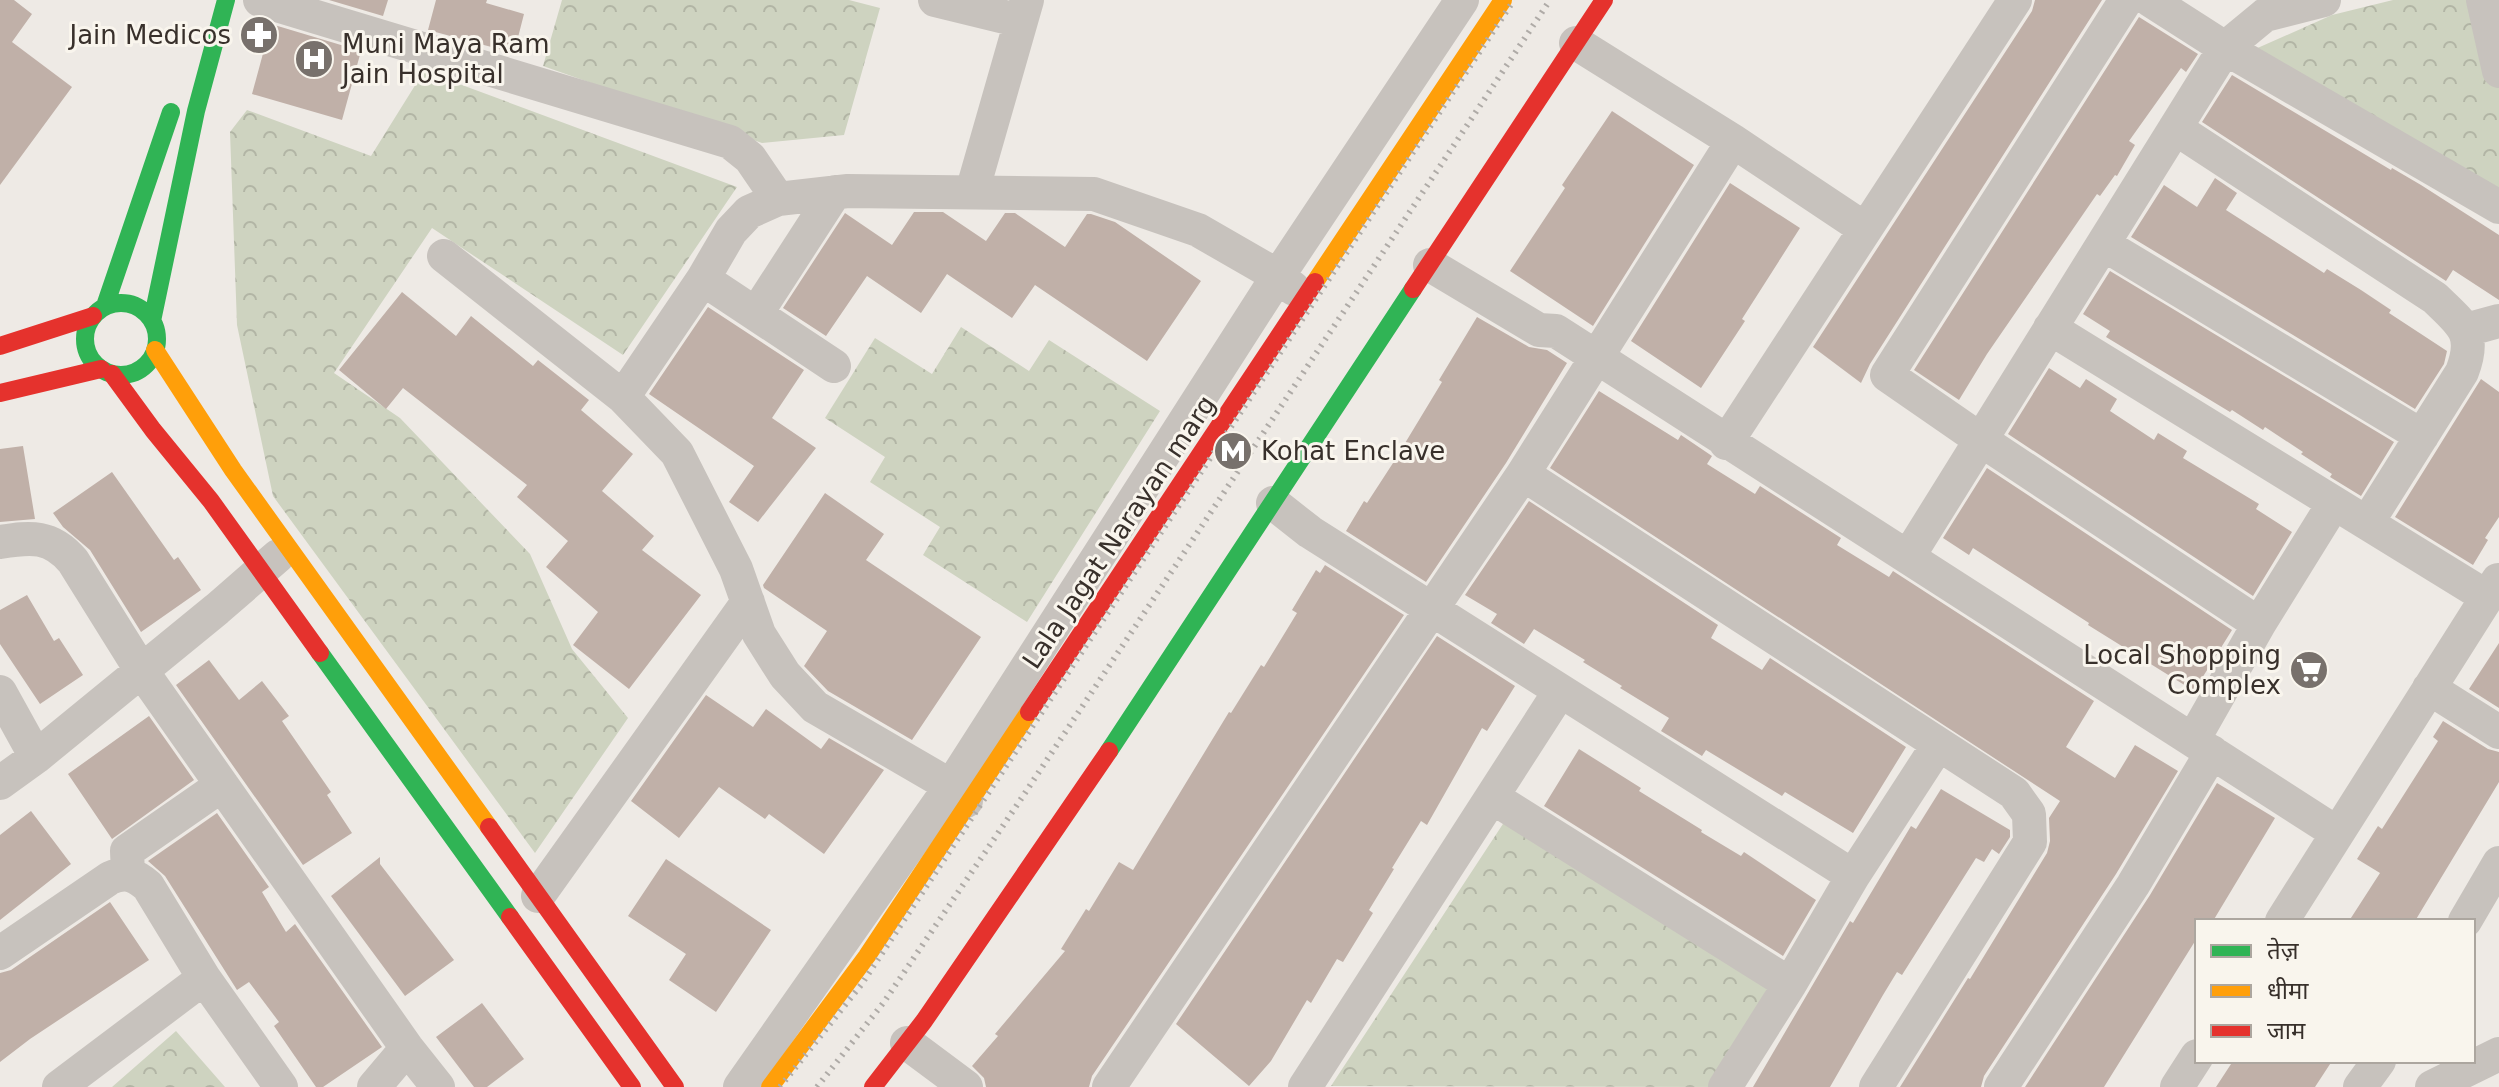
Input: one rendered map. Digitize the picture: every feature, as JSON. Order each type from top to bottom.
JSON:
[{"type":"street","points":[[152,321],[187,151],[226,0]]},
{"type":"street","points":[[260,0],[730,142],[750,158],[778,199]]},
{"type":"street","points":[[935,0],[1024,11],[972,192]]},
{"type":"street","points":[[740,1087],[960,795],[1278,276],[1462,0]]},
{"type":"street","name":"Lala Jagat Narayan marg","points":[[770,1087],[867,956],[960,795],[1305,298],[1503,0]]},
{"type":"street","points":[[873,1087],[1059,827],[1604,0]]},
{"type":"street","points":[[1726,443],[2015,0]]},
{"type":"street","points":[[2126,0],[1887,375],[2259,624]]},
{"type":"street","points":[[2150,0],[2225,48],[2499,207]]},
{"type":"street","points":[[2483,0],[2499,71]]},
{"type":"street","points":[[1908,557],[2225,48],[2265,15],[2307,2]]},
{"type":"street","points":[[1576,43],[1733,141],[1865,229]]},
{"type":"street","points":[[177,91],[99,311],[87,327],[87,350],[211,501],[632,1087]]},
{"type":"street","points":[[2175,128],[2435,298],[2466,330],[2470,352],[2462,372],[2367,523]]},
{"type":"street","points":[[1109,1087],[1523,474],[1733,141]]},
{"type":"street","points":[[756,314],[835,192]]},
{"type":"street","points":[[623,397],[703,279],[731,231],[749,212],[778,199],[835,192],[1094,194],[1198,230],[1278,276],[1305,298]]},
{"type":"street","points":[[2103,244],[2422,436]]},
{"type":"street","points":[[1437,255],[1549,316],[1556,331],[1726,443],[2337,833]]},
{"type":"street","points":[[444,256],[623,397],[677,453],[711,515],[759,634],[779,665],[815,707],[960,795]]},
{"type":"street","points":[[703,279],[834,366]]},
{"type":"street","points":[[0,346],[126,303],[146,312],[156,330],[151,360],[133,373],[106,371],[0,393]]},
{"type":"street","points":[[2466,330],[2499,321]]},
{"type":"street","points":[[2050,328],[2367,523],[2493,588],[2283,919]]},
{"type":"street","points":[[155,350],[233,470],[675,1087]]},
{"type":"street","points":[[1523,474],[2014,793],[2029,814],[2030,842],[1876,1087]]},
{"type":"street","points":[[1273,503],[1310,532],[1853,876]]},
{"type":"street","points":[[2001,1087],[2133,885],[2203,746],[2259,624],[2334,503]]},
{"type":"street","points":[[0,542],[45,540],[64,549],[141,670],[407,1048],[438,1087]]},
{"type":"street","points":[[0,783],[36,757],[289,547]]},
{"type":"street","points":[[538,896],[748,602]]},
{"type":"street","points":[[2429,688],[2499,732]]},
{"type":"street","points":[[1305,1087],[1560,691]]},
{"type":"street","points":[[0,692],[36,757]]},
{"type":"street","points":[[1725,1087],[1853,876],[1938,745]]},
{"type":"street","points":[[128,874],[127,851],[222,785]]},
{"type":"street","points":[[1492,797],[1790,984]]},
{"type":"street","points":[[2466,919],[2499,863]]},
{"type":"street","points":[[0,953],[110,878],[128,874],[148,886],[204,978],[281,1087]]},
{"type":"street","points":[[59,1087],[204,978]]},
{"type":"street","points":[[907,1043],[966,1087]]},
{"type":"street","points":[[374,1087],[407,1048]]},
{"type":"street","points":[[2432,1087],[2499,1054]]},
{"type":"street","points":[[2177,1087],[2195,1059]]},
{"type":"street","points":[[2360,1087],[2378,1063]]},
{"type":"street","points":[[2381,1063],[2394,1087]]},
{"type":"green space","points":[[562,0],[849,0],[880,8],[844,135],[762,143],[543,66]]},
{"type":"green space","points":[[2393,0],[2483,0],[2499,69],[2499,206],[2253,50],[2332,15]]},
{"type":"green space","points":[[424,71],[737,187],[623,355],[432,228],[334,373],[400,418],[530,554],[572,649],[628,718],[535,853],[273,496],[237,325],[230,132],[247,110],[371,156]]},
{"type":"green space","points":[[961,327],[1029,371],[1049,340],[1160,411],[1027,622],[923,555],[940,527],[870,482],[885,457],[825,418],[875,338],[932,374]]},
{"type":"green space","points":[[1518,801],[1794,976],[1725,1087],[1331,1086]]},
{"type":"green space","points":[[176,1031],[225,1087],[112,1087]]},
{"type":"building","points":[[0,0],[14,0],[32,14],[12,42],[72,87],[0,185]]},
{"type":"building","points":[[329,0],[388,0],[383,16]]},
{"type":"building","points":[[436,0],[487,0],[486,3],[524,14],[514,53],[428,30]]},
{"type":"building","points":[[2035,0],[2102,0],[1870,364],[1861,383],[1813,347],[2032,11]]},
{"type":"building","points":[[2139,17],[2198,54],[2186,72],[2181,68],[2129,141],[2135,145],[2117,176],[2100,196],[2097,194],[1959,400],[1914,370]]},
{"type":"building","points":[[271,24],[361,51],[342,120],[252,94]]},
{"type":"building","points":[[2232,75],[2421,185],[2499,235],[2499,300],[2453,270],[2446,281],[2202,122]]},
{"type":"building","points":[[1612,111],[1694,165],[1593,326],[1510,271]]},
{"type":"building","points":[[2215,178],[2237,193],[2226,210],[2324,273],[2327,269],[2361,290],[2391,310],[2389,313],[2447,351],[2444,364],[2415,409],[2131,237],[2164,185],[2197,207]]},
{"type":"building","points":[[1730,183],[1800,228],[1701,388],[1631,341]]},
{"type":"building","points":[[914,212],[943,212],[986,241],[1005,213],[1015,213],[1065,247],[1087,214],[1091,214],[1115,222],[1201,281],[1147,361],[1035,285],[1012,318],[947,274],[921,313],[867,276],[826,336],[783,308],[845,213],[892,245]]},
{"type":"building","points":[[2110,271],[2394,442],[2361,496],[2330,477],[2332,474],[2265,427],[2263,430],[2232,410],[2230,412],[2106,337],[2110,331],[2083,314]]},
{"type":"building","points":[[402,292],[456,336],[471,316],[533,366],[538,360],[589,400],[581,410],[633,454],[602,491],[654,536],[642,550],[701,595],[629,689],[573,645],[598,612],[546,567],[568,541],[517,497],[527,485],[403,388],[386,409],[339,370]]},
{"type":"building","points":[[708,307],[804,370],[772,418],[816,448],[758,522],[729,502],[754,466],[649,394]]},
{"type":"building","points":[[1477,317],[1529,347],[1547,350],[1567,363],[1506,463],[1426,582],[1346,531],[1393,463]]},
{"type":"building","points":[[2049,368],[2080,388],[2086,379],[2117,399],[2110,411],[2154,440],[2158,433],[2187,451],[2183,458],[2259,504],[2256,509],[2292,532],[2253,596],[2008,434]]},
{"type":"building","points":[[2481,379],[2499,392],[2499,517],[2473,565],[2395,517]]},
{"type":"building","points":[[1599,391],[1678,440],[1681,435],[1712,456],[1707,464],[1755,494],[1760,486],[1841,538],[1837,545],[1889,577],[1893,571],[2094,701],[2066,747],[2115,778],[2135,745],[2178,771],[2116,874],[1984,1076],[1981,1087],[1900,1087],[2047,853],[2049,818],[2060,801],[1550,468]]},
{"type":"building","points":[[23,446],[35,519],[0,522],[0,449]]},
{"type":"building","points":[[1987,468],[2232,630],[2194,691],[1973,548],[1969,555],[1943,538]]},
{"type":"building","points":[[112,472],[174,560],[178,557],[201,590],[141,632],[90,550],[63,527],[53,513]]},
{"type":"building","points":[[825,493],[884,534],[866,560],[981,637],[912,740],[828,691],[804,666],[827,631],[764,588],[763,585]]},
{"type":"building","points":[[1529,501],[1718,625],[1711,638],[1762,670],[1770,658],[1906,747],[1853,833],[1785,792],[1782,796],[1706,750],[1702,756],[1661,731],[1669,718],[1534,629],[1524,644],[1491,623],[1497,614],[1465,595]]},
{"type":"building","points":[[1325,565],[1404,615],[1092,1076],[1089,1087],[986,1087],[984,1078],[972,1066],[1065,951],[1061,949],[1119,862],[1133,870],[1229,712],[1261,665],[1264,667],[1297,613],[1292,610],[1316,570],[1320,573]]},
{"type":"building","points":[[27,595],[54,641],[59,638],[83,675],[40,704],[0,644],[0,610]]},
{"type":"building","points":[[1437,636],[1515,686],[1487,731],[1482,728],[1427,825],[1421,821],[1392,868],[1369,910],[1373,913],[1343,962],[1337,959],[1311,1003],[1307,1000],[1271,1061],[1249,1086],[1176,1024]]},
{"type":"building","points":[[2499,643],[2499,708],[2469,689]]},
{"type":"building","points":[[209,660],[239,700],[262,681],[289,716],[282,721],[331,792],[327,795],[352,833],[303,865],[176,685]]},
{"type":"building","points":[[706,695],[753,727],[766,709],[821,749],[829,738],[884,770],[824,854],[769,814],[765,819],[719,787],[679,838],[631,801]]},
{"type":"building","points":[[149,716],[194,780],[112,839],[68,774]]},
{"type":"building","points":[[2443,721],[2488,749],[2499,752],[2499,782],[2416,919],[2350,919],[2380,873],[2357,859],[2378,826],[2382,829],[2438,741],[2433,737]]},
{"type":"building","points":[[1579,749],[1641,788],[1639,791],[1701,832],[1741,856],[1744,852],[1816,900],[1783,956],[1544,806]]},
{"type":"building","points":[[2217,783],[2275,818],[2214,919],[2195,919],[2195,941],[2104,1087],[2025,1087],[2150,895]]},
{"type":"building","points":[[1941,789],[2010,830],[2010,837],[1999,854],[1992,849],[1984,862],[1976,858],[1902,975],[1897,972],[1830,1087],[1753,1087],[1850,921],[1853,923],[1911,826],[1916,829]]},
{"type":"building","points":[[31,811],[71,864],[0,920],[0,835]]},
{"type":"building","points":[[217,813],[269,887],[262,892],[286,932],[295,924],[382,1047],[323,1087],[316,1087],[274,1026],[279,1022],[249,982],[237,990],[165,876],[148,861]]},
{"type":"building","points":[[380,857],[380,864],[454,960],[405,996],[331,896]]},
{"type":"building","points":[[666,859],[771,930],[716,1012],[669,980],[686,954],[628,916]]},
{"type":"building","points":[[110,902],[149,960],[0,1062],[0,973],[11,970]]},
{"type":"building","points":[[482,1003],[524,1059],[487,1087],[474,1087],[436,1037]]},
{"type":"building","points":[[2232,1063],[2331,1063],[2315,1087],[2216,1087]]},
{"type":"railway","points":[[780,1087],[861,985],[1514,0]]},
{"type":"railway","points":[[817,1087],[884,1002],[1021,799],[1550,0]]},
{"type":"traffic: fast","points":[[152,321],[196,111],[226,0]]},
{"type":"traffic: fast","points":[[105,306],[171,112]]},
{"type":"traffic: fast","points":[[1109,751],[1413,289]]},
{"type":"traffic: fast","points":[[121,303],[141,309],[151,319],[157,339],[151,359],[141,369],[121,375],[101,369],[91,359],[85,339],[91,319],[101,309],[121,303]]},
{"type":"traffic: fast","points":[[320,653],[510,917]]},
{"type":"traffic: slow","points":[[1315,282],[1503,0]]},
{"type":"traffic: slow","points":[[155,350],[233,470],[489,827]]},
{"type":"traffic: slow","points":[[770,1087],[867,956],[1029,712]]},
{"type":"traffic: jam","points":[[1413,289],[1604,0]]},
{"type":"traffic: jam","points":[[1029,712],[1315,282]]},
{"type":"traffic: jam","points":[[0,346],[93,316]]},
{"type":"traffic: jam","points":[[0,393],[101,369]]},
{"type":"traffic: jam","points":[[112,374],[211,501],[320,653]]},
{"type":"traffic: jam","points":[[873,1087],[924,1021],[1109,751]]},
{"type":"traffic: jam","points":[[489,827],[675,1087]]},
{"type":"traffic: jam","points":[[510,917],[632,1087]]},
{"type":"place","name":"Jain Medicos","points":[[259,35]]},
{"type":"place","name":"Muni Maya Ram Jain Hospital","points":[[314,59]]},
{"type":"place","name":"Kohat Enclave","points":[[1233,451]]},
{"type":"place","name":"Local Shopping Complex","points":[[2309,670]]}]
